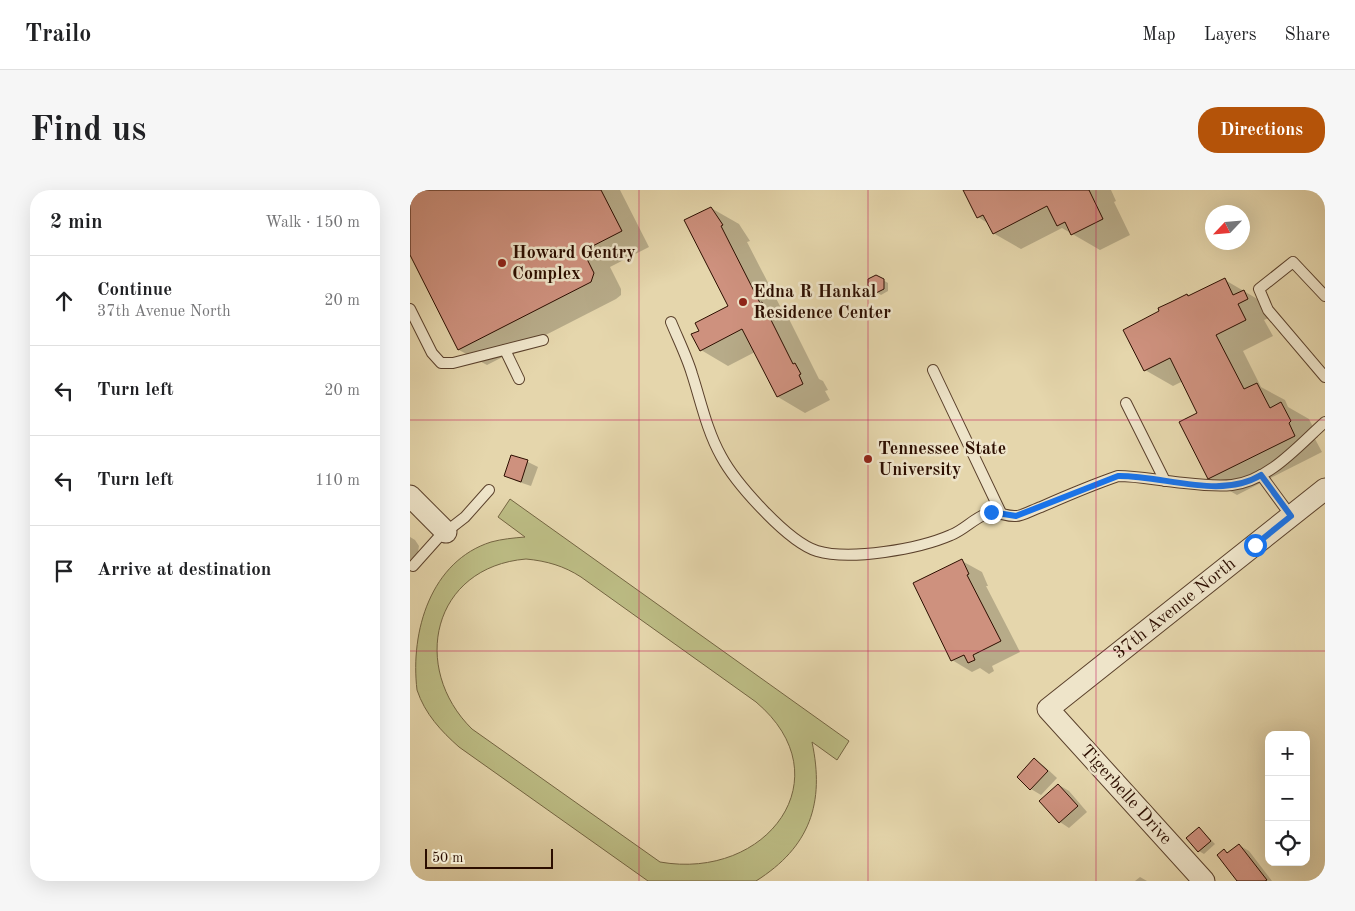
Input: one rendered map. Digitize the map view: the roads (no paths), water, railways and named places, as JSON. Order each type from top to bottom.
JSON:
[{"type":"street","name":"37th Avenue North","points":[[1048,710],[1325,490]]},
{"type":"street","points":[[410,496],[446,532]]},
{"type":"street","name":"Tigerbelle Drive","points":[[1048,710],[1204,881]]},
{"type":"lane","points":[[1325,296],[1293,262],[1259,289],[1268,310],[1325,377]]},
{"type":"lane","points":[[410,309],[432,353],[441,363],[453,363],[543,340]]},
{"type":"lane","points":[[671,322],[691,370],[709,428],[730,470],[775,522],[790,536],[803,545],[817,551],[836,554],[857,555],[889,551],[935,541],[952,535],[991,512],[1016,516],[1118,476],[1223,486],[1245,482],[1261,475],[1277,464],[1325,422]]},
{"type":"lane","points":[[505,350],[519,379]]},
{"type":"lane","points":[[932,370],[1001,513]]},
{"type":"lane","points":[[1126,403],[1165,481]]},
{"type":"lane","points":[[1261,475],[1291,516]]},
{"type":"lane","points":[[414,566],[438,538],[465,517],[489,490]]},
{"type":"place","name":"Howard Gentry Complex","points":[[502,263]]},
{"type":"place","name":"Edna R Hankal Residence Center","points":[[743,302]]},
{"type":"place","name":"Tennessee State University","points":[[868,459]]}]
